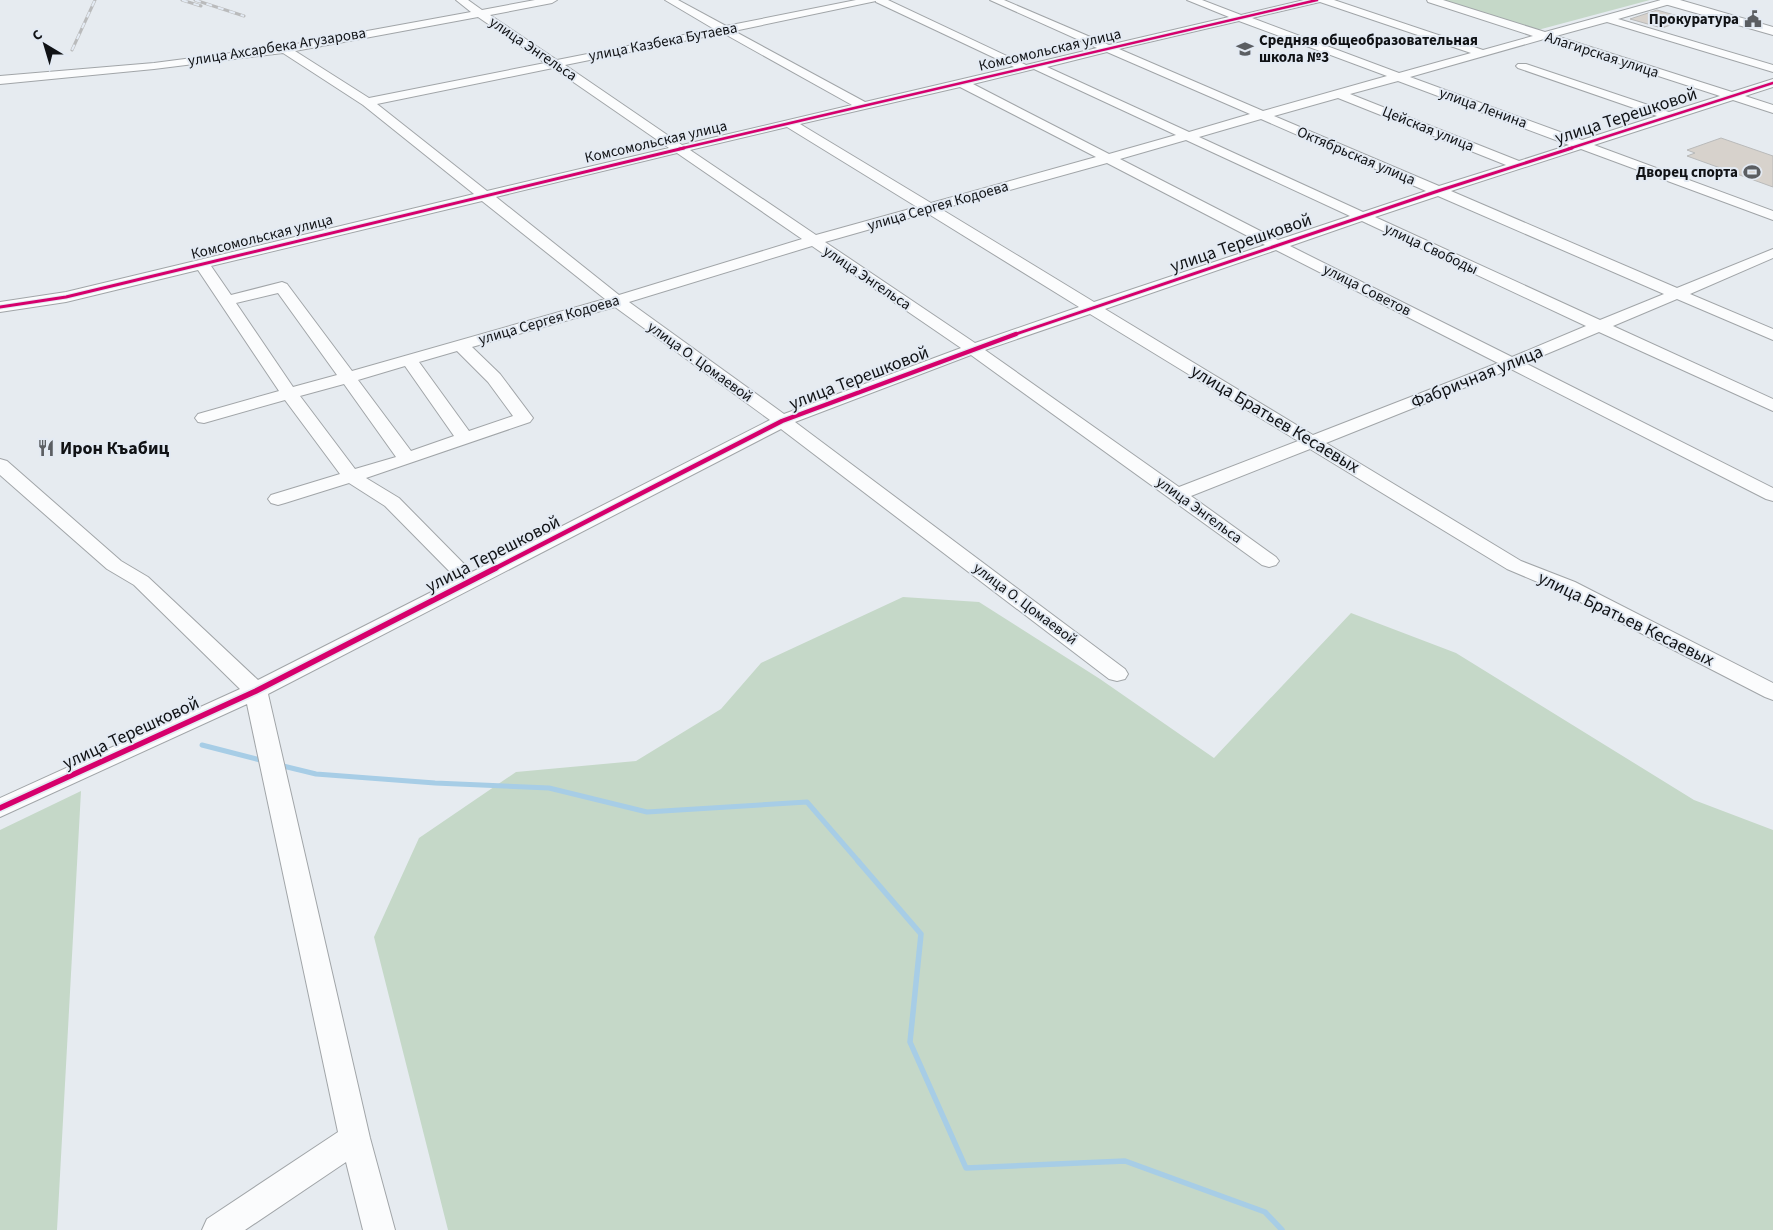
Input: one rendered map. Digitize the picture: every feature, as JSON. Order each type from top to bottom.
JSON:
[{"type":"main road","points":[[1669,0],[1773,31]]},
{"type":"street","name":"улица Энгельса","points":[[461,0],[973,349],[1179,494],[1269,561]]},
{"type":"street","name":"улица Ахсарбека Агузарова","points":[[0,80],[154,66],[284,49],[552,0]]},
{"type":"street","points":[[670,0],[863,106]]},
{"type":"street","name":"улица Казбека Бутаева","points":[[367,102],[871,0]]},
{"type":"street","name":"улица Свободы","points":[[880,0],[1362,216],[1773,406]]},
{"type":"street","name":"Октябрьская улица","points":[[995,0],[1773,335]]},
{"type":"street","name":"улица Ленина","points":[[1192,0],[1773,216]]},
{"type":"street","name":"улица Ленина","points":[[1218,0],[1773,206]]},
{"type":"street","name":"Комсомольская улица","points":[[0,307],[66,297],[678,149],[1317,0]]},
{"type":"street","points":[[1324,0],[1482,53]]},
{"type":"street","name":"Алагирская улица","points":[[1432,0],[1773,110]]},
{"type":"street","name":"улица Сергея Кодоева","points":[[204,418],[617,301],[812,241],[932,209],[1260,114],[1669,0]]},
{"type":"street","points":[[1605,18],[1773,69]]},
{"type":"street","name":"улица О. Цомаевой","points":[[284,49],[367,102],[617,301],[782,421],[1117,674]]},
{"type":"street","points":[[1522,66],[1668,116]]},
{"type":"street","name":"улица Советов","points":[[962,83],[1277,245],[1773,495]]},
{"type":"street","name":"улица Терешковой","points":[[0,808],[256,691],[782,421],[973,349],[1092,308],[1362,216],[1773,83]]},
{"type":"street","name":"Цейская улица","points":[[1337,93],[1518,165]]},
{"type":"street","name":"улица Братьев Кесаевых","points":[[789,123],[1514,565],[1568,587],[1773,692]]},
{"type":"street","name":"Фабричная улица","points":[[1179,494],[1512,363],[1773,253]]},
{"type":"street","points":[[203,264],[289,394],[351,476],[392,502],[470,581]]},
{"type":"street","points":[[226,301],[282,287],[407,460]]},
{"type":"street","points":[[278,499],[407,460],[524,418],[494,378],[460,345]]},
{"type":"street","points":[[409,360],[465,439]]},
{"type":"street","points":[[0,465],[114,564],[141,581],[256,691],[355,1138],[379,1230]]},
{"type":"street","points":[[218,1230],[355,1138]]},
{"type":"green space","points":[[1437,0],[1650,0],[1534,31]]},
{"type":"green space","points":[[903,597],[979,602],[1100,679],[1214,758],[1351,613],[1456,653],[1694,800],[1773,830],[1773,1230],[448,1230],[374,937],[419,838],[516,772],[636,761],[721,709],[761,663]]},
{"type":"green space","points":[[81,791],[57,1230],[0,1230],[0,830]]},
{"type":"building","points":[[1657,10],[1688,19],[1662,28],[1630,19]]},
{"type":"building","name":"Дворец спорта","points":[[1721,138],[1773,156],[1773,187],[1687,156],[1695,153],[1687,150]]},
{"type":"waterway","points":[[202,745],[264,761]]},
{"type":"waterway","points":[[279,765],[316,774],[435,783],[549,788],[647,812],[807,802],[859,862]]},
{"type":"waterway","points":[[858,861],[921,934],[910,1042],[966,1168],[1125,1161],[1265,1212],[1282,1230]]},
{"type":"railway","points":[[72,50],[95,0]]},
{"type":"railway","points":[[182,0],[201,6]]},
{"type":"railway","points":[[195,0],[244,16]]},
{"type":"cycle path","points":[[0,307],[66,297],[679,149],[1317,0]]},
{"type":"cycle path","points":[[0,808],[256,691],[782,421],[973,349],[1091,308],[1438,191],[1773,83]]},
{"type":"place","name":"Прокуратура","points":[[1753,19]]},
{"type":"place","name":"Средняя общеобразовательная школа №3","points":[[1245,49]]},
{"type":"place","name":"Дворец спорта","points":[[1752,172]]},
{"type":"place","name":"Ирон Къабиц","points":[[46,448]]}]
